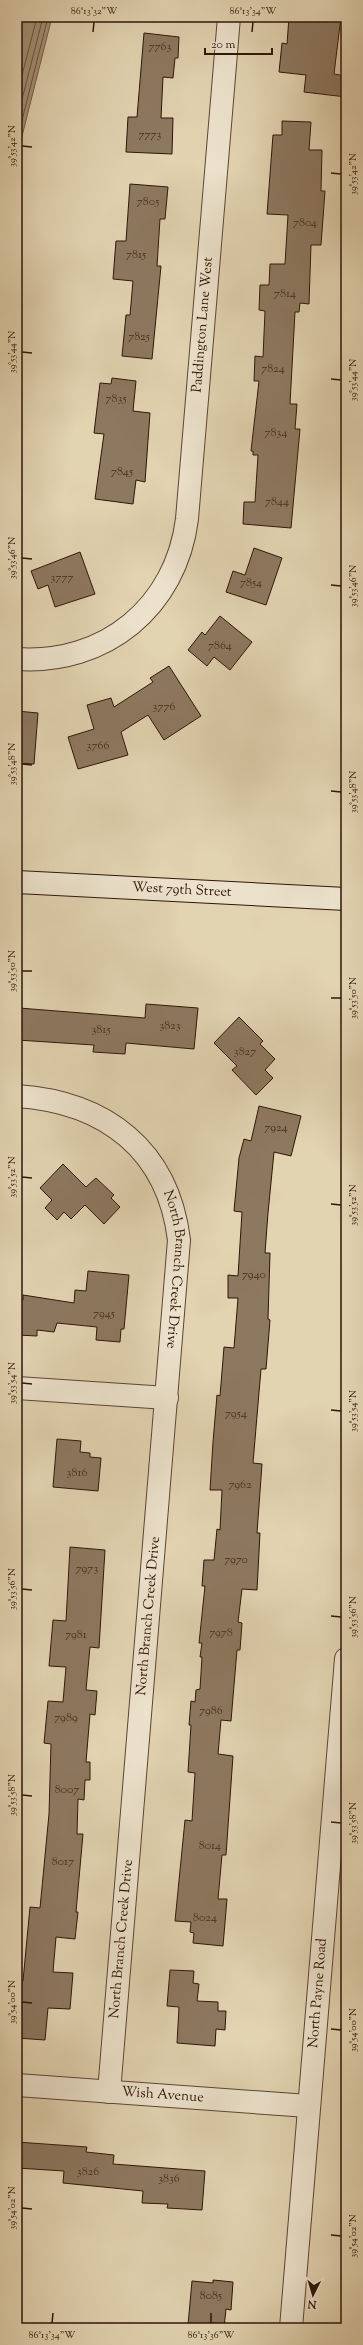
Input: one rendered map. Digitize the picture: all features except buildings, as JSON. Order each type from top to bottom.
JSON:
[{"type":"street","name":"Paddington Lane West","points":[[17,659],[56,658],[86,650],[105,642],[139,618],[159,595],[170,578],[178,559],[186,529],[229,17]]},
{"type":"street","name":"West 79th Street","points":[[17,882],[346,899]]},
{"type":"street","name":"North Branch Creek Drive","points":[[17,1096],[34,1097],[96,1115],[120,1130],[142,1149],[162,1178],[172,1199],[179,1240],[109,2092]]},
{"type":"street","points":[[17,1388],[167,1398]]},
{"type":"street","name":"North Payne Road","points":[[291,2328],[308,2106],[346,1659]]},
{"type":"street","name":"Wish Avenue","points":[[17,2086],[308,2106]]},
{"type":"water","points":[[17,17],[52,17],[17,156]]}]
